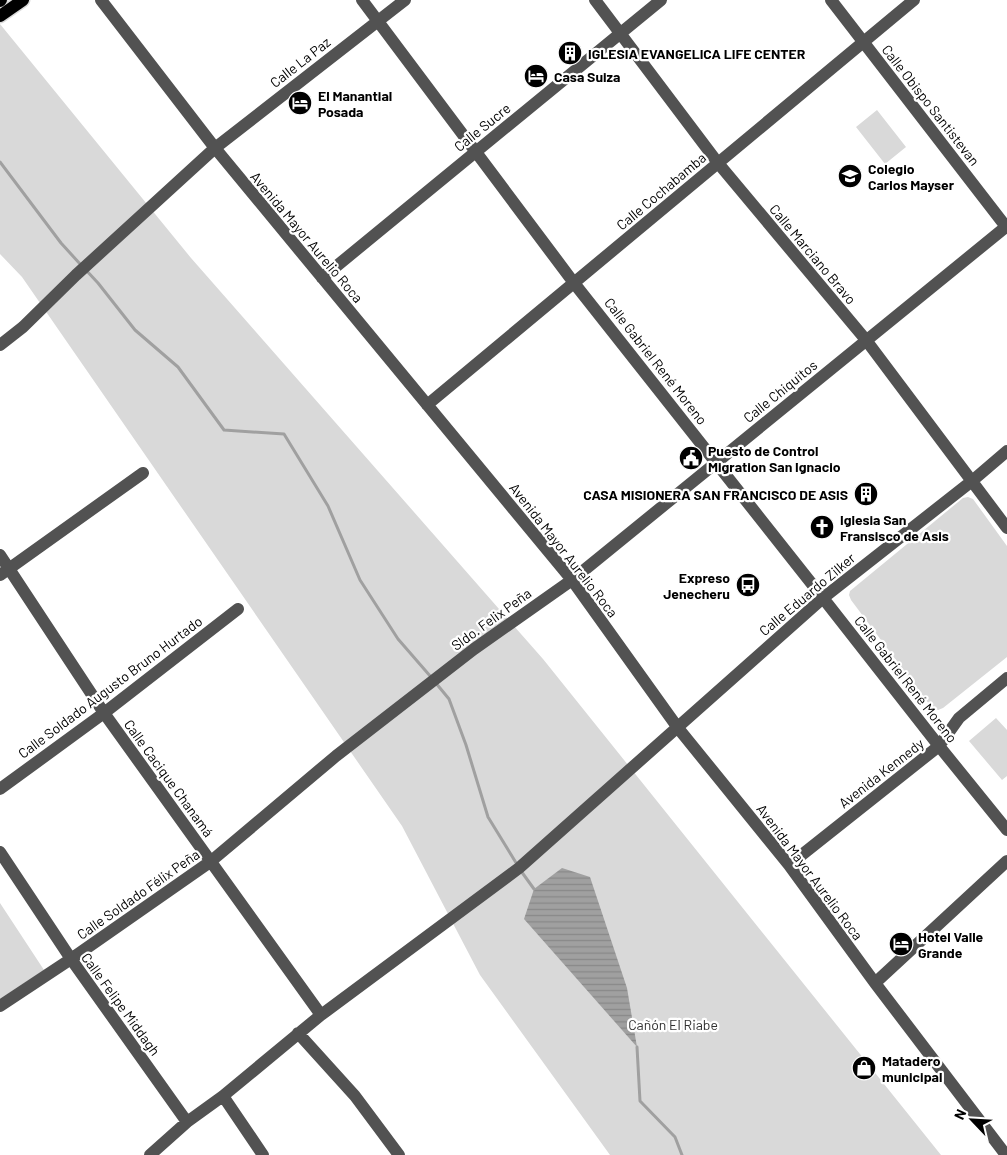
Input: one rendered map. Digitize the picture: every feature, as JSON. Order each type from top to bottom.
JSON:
[{"type":"main road","points":[[0,16],[23,0]]},
{"type":"street","name":"Avenida Mayor Aurelio Roca","points":[[101,0],[215,148],[572,580],[678,728],[789,864],[875,983],[1003,1151]]},
{"type":"street","name":"Calle Gabriel René Moreno","points":[[362,0],[574,283],[1007,830]]},
{"type":"street","name":"Calle La Paz","points":[[0,345],[23,327],[76,275],[215,148],[405,0]]},
{"type":"street","name":"Calle Marciano Bravo","points":[[595,0],[718,163],[866,340],[1007,528]]},
{"type":"street","name":"Calle Sucre","points":[[322,278],[661,0]]},
{"type":"street","name":"Calle Obispo Santistevan","points":[[831,0],[1007,227]]},
{"type":"street","name":"Calle Cochabamba","points":[[428,405],[914,0]]},
{"type":"street","name":"Calle Chiquitos","points":[[572,580],[1007,227]]},
{"type":"street","name":"Calle Eduardo Zilker","points":[[150,1155],[187,1122],[223,1096],[321,1014],[519,868],[823,598],[972,481],[1007,451]]},
{"type":"street","points":[[5,572],[143,473]]},
{"type":"street","name":"Calle Cacique Chanamá","points":[[0,555],[5,572],[210,862],[321,1014]]},
{"type":"street","name":"Sldo. Felix Peña","points":[[428,685],[474,649],[572,580]]},
{"type":"street","name":"Calle Soldado Augusto Bruno Hurtado","points":[[0,789],[104,713],[238,609]]},
{"type":"street","name":"Avenida Kennedy","points":[[789,864],[939,746],[959,718],[1007,678]]},
{"type":"street","name":"Calle Soldado Félix Peña","points":[[0,1006],[210,862],[336,756],[428,685]]},
{"type":"street","name":"Calle Felipe Middagh","points":[[0,852],[71,959],[187,1122]]},
{"type":"street","points":[[875,983],[1007,862]]},
{"type":"street","points":[[298,1034],[355,1096],[399,1155]]},
{"type":"street","points":[[223,1096],[263,1155]]},
{"type":"green space","name":"Cañón El Riabe","points":[[0,24],[191,258],[543,659],[941,1155],[610,1155],[480,975],[402,826],[22,277],[0,254]]},
{"type":"green space","points":[[877,110],[906,147],[885,164],[856,127]]},
{"type":"green space","points":[[963,498],[973,499],[1007,546],[1007,657],[938,710],[932,708],[849,595],[850,591]]},
{"type":"green space","points":[[996,718],[1007,730],[1007,776],[1002,780],[969,741]]},
{"type":"green space","points":[[0,903],[44,970],[0,999]]},
{"type":"shaded area","points":[[562,868],[590,877],[627,988],[637,1047],[524,919],[534,889]]},
{"type":"waterway","points":[[0,162],[61,243],[81,265]]},
{"type":"waterway","points":[[85,269],[135,330],[178,367],[224,430],[284,434],[328,506],[360,580],[398,639],[431,677]]},
{"type":"waterway","points":[[435,682],[449,699],[466,745],[488,817],[518,866]]},
{"type":"waterway","points":[[521,871],[534,889]]},
{"type":"waterway","points":[[637,1047],[640,1101],[675,1137],[682,1155]]},
{"type":"place","name":"IGLESIA EVANGELICA LIFE CENTER","points":[[570,53]]},
{"type":"place","name":"Casa Suiza","points":[[536,76]]},
{"type":"place","name":"El Manantial Posada","points":[[300,103]]},
{"type":"place","name":"Colegio Carlos Mayser","points":[[850,176]]},
{"type":"place","name":"Puesto de Control Migration San Ignacio","points":[[691,458]]},
{"type":"place","name":"CASA MISIONERA SAN FRANCISCO DE ASIS","points":[[866,494]]},
{"type":"place","name":"Iglesia San Fransisco de Asis","points":[[822,527]]},
{"type":"place","name":"Expreso Jenecheru","points":[[748,585]]},
{"type":"place","name":"Hotel Valle Grande","points":[[901,944]]},
{"type":"place","name":"Matadero municipal","points":[[864,1068]]}]
